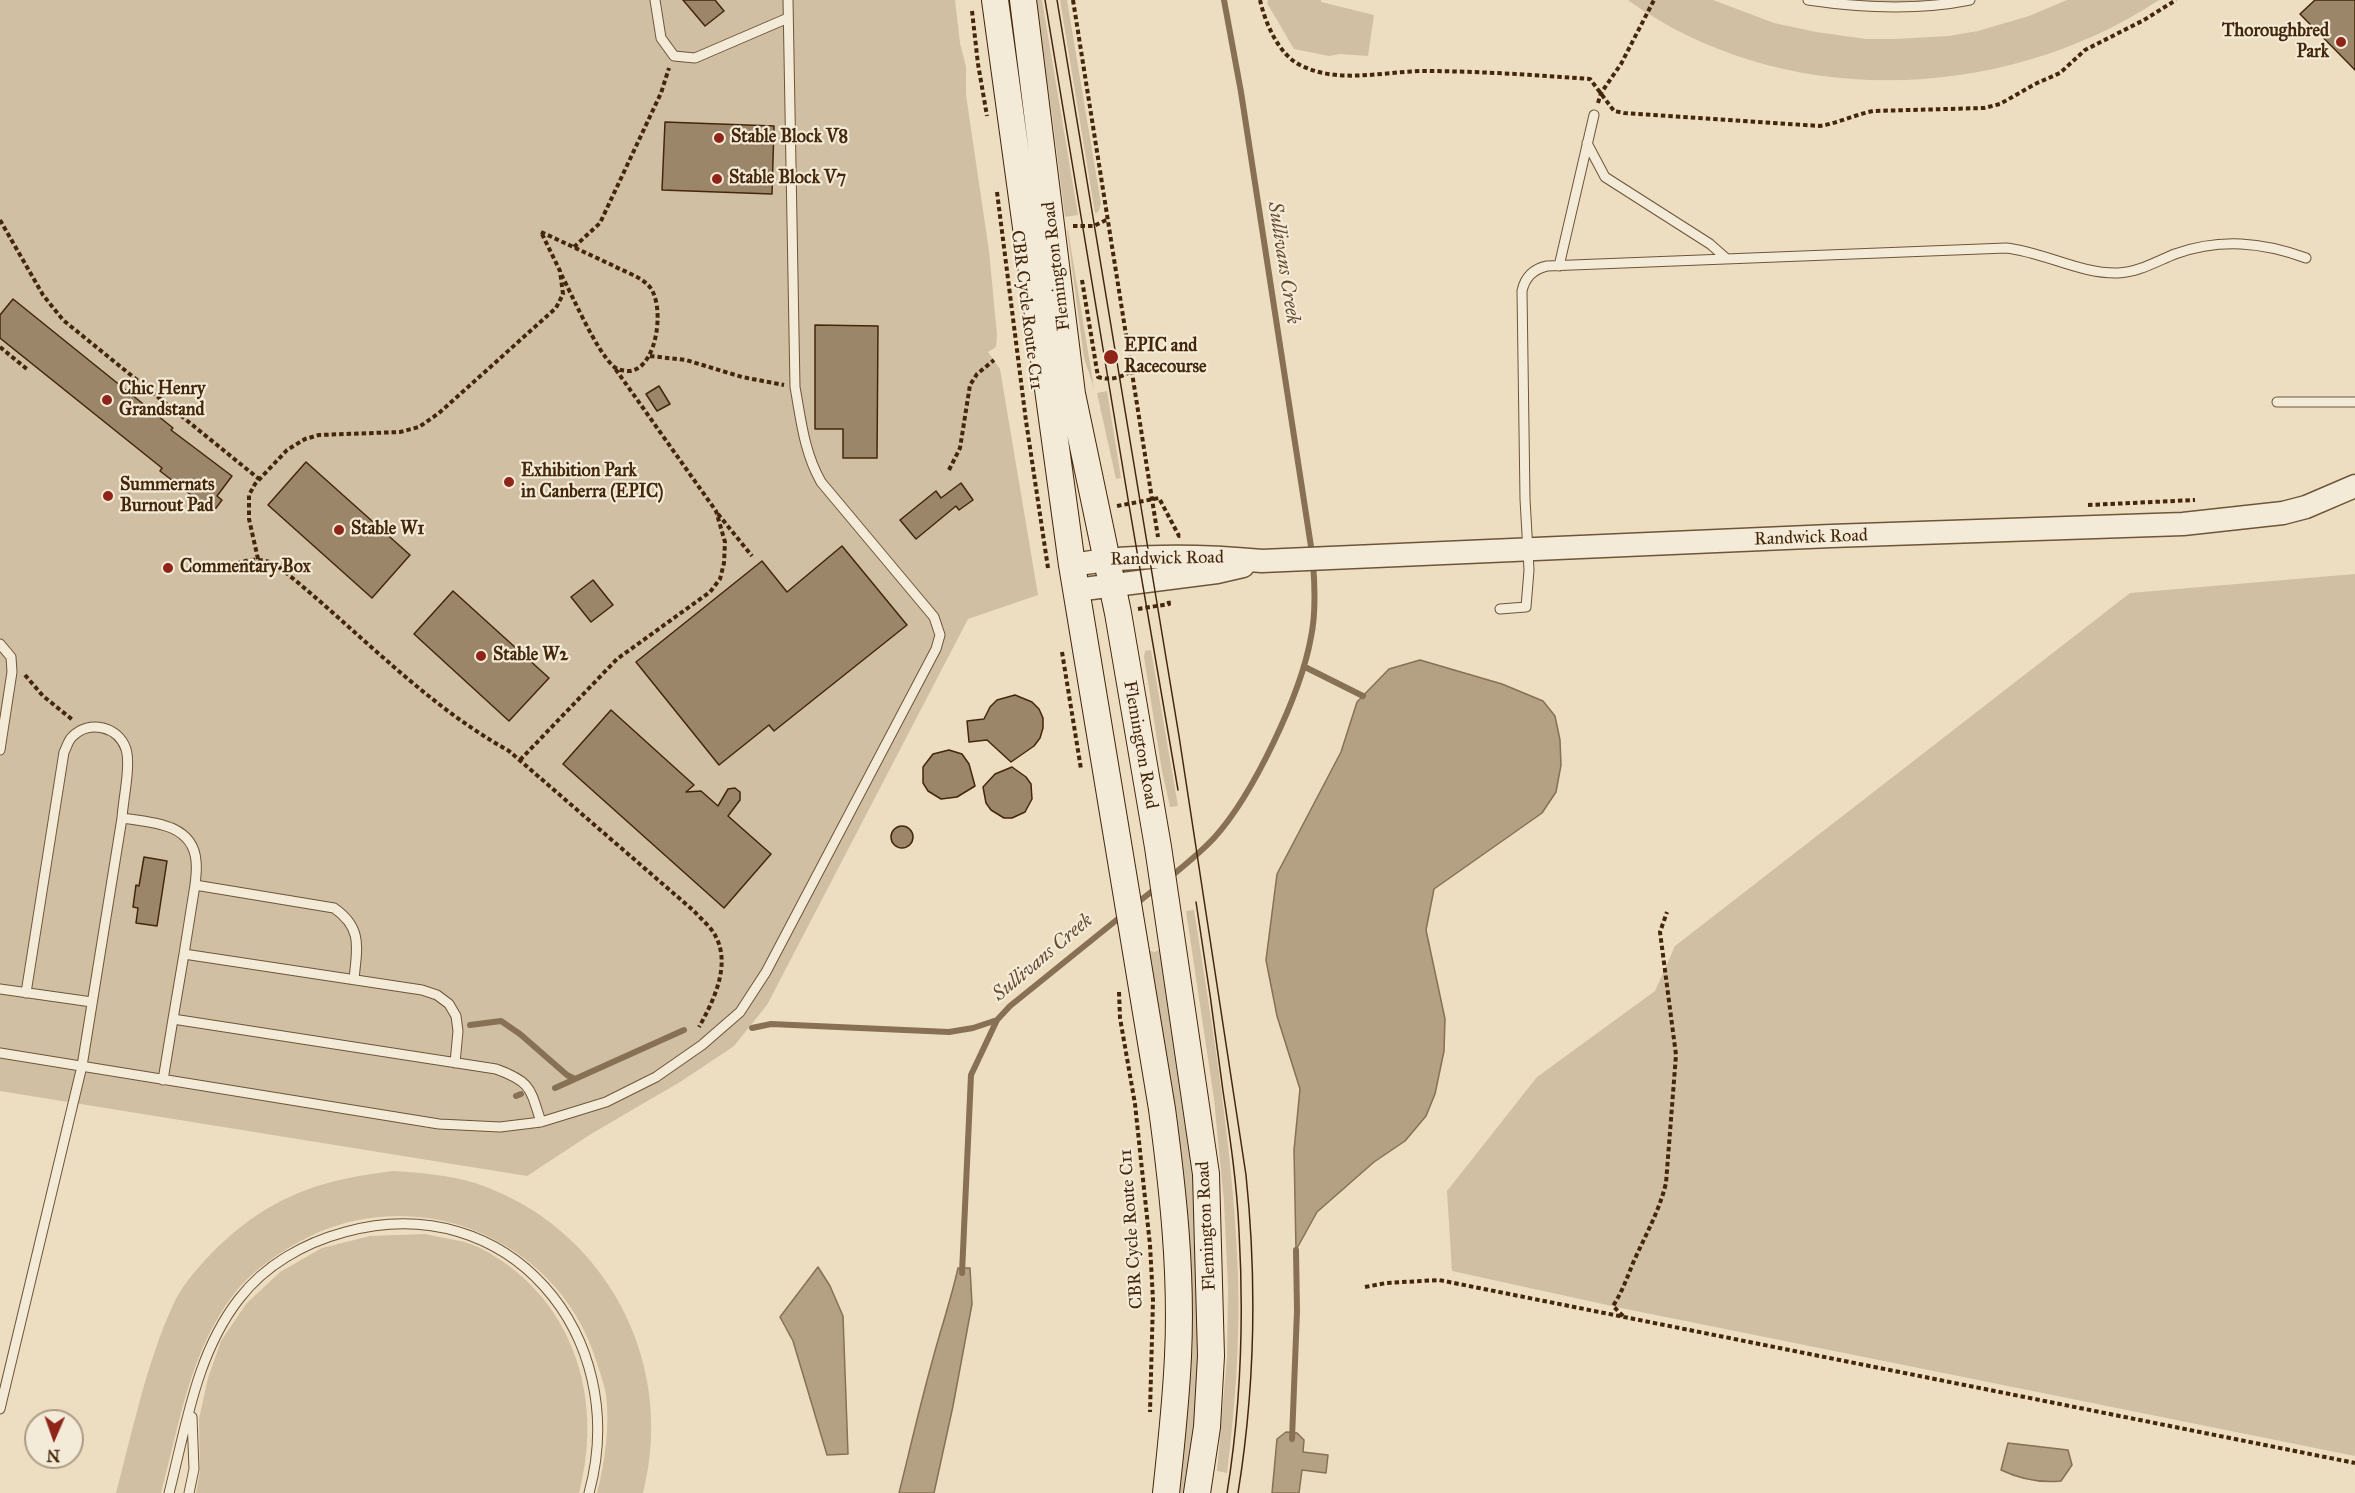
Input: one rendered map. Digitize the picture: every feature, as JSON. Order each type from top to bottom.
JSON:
[{"type":"main road","name":"Flemington Road","points":[[995,0],[1006,78],[1060,567],[1076,590],[1162,1109],[1174,1202],[1178,1283],[1178,1355],[1166,1493]]},
{"type":"main road","name":"Flemington Road","points":[[1023,0],[1072,394],[1118,613],[1169,916],[1206,1174],[1211,1356],[1207,1428],[1197,1493]]},
{"type":"main road","points":[[1006,78],[1034,78]]},
{"type":"street","name":"Randwick Road","points":[[1076,590],[1113,585],[1163,568],[1215,557],[1273,560],[1336,558],[1831,536],[2184,524],[2283,513],[2306,507],[2355,486]]},
{"type":"street","name":"Randwick Road","points":[[1060,567],[1107,559],[1163,568]]},
{"type":"lane","points":[[655,0],[662,38],[674,56],[696,58],[788,18]]},
{"type":"lane","points":[[0,1053],[439,1124],[500,1127],[541,1122],[606,1102],[656,1077],[702,1045],[740,1012],[766,972],[930,659],[940,635],[934,617],[821,482],[805,446],[795,387],[788,0]]},
{"type":"lane","points":[[1809,0],[1847,6],[1887,8],[1933,6],[1970,0]]},
{"type":"lane","points":[[1559,266],[1594,115]]},
{"type":"lane","points":[[1587,143],[1605,177],[1710,244],[1727,259]]},
{"type":"lane","points":[[1500,609],[1526,607],[1529,570],[1525,499],[1522,291],[1526,279],[1535,270],[1547,266],[2006,248],[2025,250],[2095,271],[2120,273],[2146,267],[2175,254],[2199,247],[2234,242],[2261,244],[2306,258]]},
{"type":"lane","points":[[2277,402],[2355,402]]},
{"type":"lane","points":[[0,644],[11,657],[12,672],[0,750]]},
{"type":"lane","points":[[0,1409],[82,1066],[122,818],[126,748],[119,737],[109,730],[96,726],[84,728],[70,737],[64,752],[26,993]]},
{"type":"lane","points":[[122,818],[161,824],[177,830],[191,843],[196,859],[195,885],[163,1080]]},
{"type":"lane","points":[[195,885],[334,908],[347,917],[355,930],[358,946],[354,979]]},
{"type":"lane","points":[[184,954],[422,990],[437,995],[449,1004],[456,1016],[458,1031],[455,1063]]},
{"type":"lane","points":[[0,989],[92,1002]]},
{"type":"lane","points":[[173,1019],[496,1070],[516,1076],[530,1088],[541,1122]]},
{"type":"lane","points":[[169,1493],[200,1375],[214,1338],[240,1298],[276,1263],[320,1239],[370,1225],[426,1225],[479,1238],[521,1264],[555,1298],[582,1343],[596,1394],[598,1436],[589,1493]]},
{"type":"lane","points":[[189,1493],[194,1469],[192,1406]]},
{"type":"path","points":[[971,0],[978,64],[988,119]]},
{"type":"path","points":[[1073,0],[1169,604],[1118,613]]},
{"type":"path","points":[[1260,0],[1264,17],[1282,50],[1297,63],[1321,74],[1346,76],[1431,72],[1590,79],[1614,111],[1820,126],[1873,111],[1984,108],[2000,104],[2060,73],[2085,50],[2144,20],[2176,0]]},
{"type":"path","points":[[1594,115],[1601,93],[1621,64],[1654,0]]},
{"type":"path","points":[[574,247],[600,223],[661,93],[674,56]]},
{"type":"path","name":"CBR Cycle Route C11","points":[[996,189],[1026,421],[1060,567]]},
{"type":"path","points":[[1075,237],[1073,225],[1094,226],[1108,219]]},
{"type":"path","points":[[0,220],[43,295],[63,320],[259,479]]},
{"type":"path","points":[[614,367],[624,371],[635,370],[643,365],[650,356],[656,337],[657,308],[649,285],[541,232],[602,351],[716,511],[752,556]]},
{"type":"path","points":[[258,559],[249,519],[249,495],[259,479],[287,450],[305,439],[320,435],[400,432],[419,427],[439,413],[556,308],[562,294],[560,271]]},
{"type":"path","points":[[1081,272],[1098,377],[1108,380],[1119,378],[1132,371]]},
{"type":"path","points":[[0,347],[28,370]]},
{"type":"path","points":[[650,356],[686,360],[742,377],[795,387]]},
{"type":"path","points":[[949,470],[960,448],[970,385],[976,374],[994,360]]},
{"type":"path","points":[[520,760],[617,659],[708,594],[720,579],[725,542],[716,511]]},
{"type":"path","points":[[214,566],[226,568],[258,559],[274,564],[422,691],[478,734],[509,751],[520,760],[694,912],[716,937],[721,958],[719,980],[713,1000],[700,1027],[676,1063]]},
{"type":"path","points":[[11,657],[43,696],[84,728]]},
{"type":"path","points":[[1624,1317],[1613,1306],[1624,1289],[1633,1263],[1650,1229],[1666,1183],[1676,1055],[1660,932],[1667,912]]},
{"type":"path","name":"CBR Cycle Route C11","points":[[1118,982],[1120,1018],[1135,1104],[1150,1245],[1153,1300],[1150,1421]]},
{"type":"path","points":[[1365,1287],[1386,1283],[1439,1280],[2355,1463]]},
{"type":"shaded area","name":"Exhibition Park in Canberra (EPIC)","points":[[0,0],[955,0],[960,43],[966,67],[966,95],[989,251],[997,335],[996,347],[988,352],[1000,369],[1038,595],[968,619],[767,1005],[734,1046],[527,1176],[0,1091]]},
{"type":"shaded area","points":[[1034,0],[1042,0],[1078,215],[1065,217]]},
{"type":"shaded area","points":[[1060,0],[1067,0],[1101,204],[1098,212],[1095,213]]},
{"type":"shaded area","points":[[1268,0],[1321,0],[1321,2],[1374,15],[1368,56],[1340,54],[1329,56],[1294,49],[1267,3]]},
{"type":"shaded area","points":[[1628,0],[1713,0],[1774,23],[1816,32],[1866,39],[1895,39],[1949,36],[1978,31],[2029,16],[2067,0],[2159,0],[2098,34],[2032,59],[1963,75],[1893,80],[1823,76],[1754,61],[1689,36]]},
{"type":"shaded area","points":[[1841,0],[1944,0],[1892,3]]},
{"type":"shaded area","points":[[1068,230],[1094,388],[1084,358]]},
{"type":"shaded area","points":[[1107,391],[1121,478],[1116,479],[1097,393]]},
{"type":"shaded area","points":[[2355,574],[2355,1456],[1621,1308],[1452,1271],[1447,1191],[1537,1077],[1655,991],[1675,946],[2130,593]]},
{"type":"shaded area","points":[[1151,650],[1178,806],[1170,807],[1162,771],[1144,657],[1145,651]]},
{"type":"shaded area","points":[[1420,660],[1502,684],[1543,701],[1555,716],[1560,740],[1561,765],[1556,792],[1542,813],[1434,889],[1426,930],[1445,1019],[1444,1051],[1435,1094],[1426,1116],[1405,1141],[1374,1162],[1317,1212],[1296,1250],[1294,1150],[1300,1089],[1277,1016],[1266,960],[1277,874],[1341,752],[1357,702],[1389,669]]},
{"type":"shaded area","points":[[1194,910],[1222,1093],[1236,1231],[1238,1351],[1227,1473],[1217,1471],[1227,1357],[1228,1288],[1224,1202],[1214,1099],[1186,911]]},
{"type":"shaded area","points":[[1163,948],[1196,1186],[1200,1346],[1194,1437],[1187,1493],[1178,1493],[1147,950],[1155,952]]},
{"type":"shaded area","points":[[394,1171],[465,1180],[521,1203],[561,1231],[594,1265],[620,1305],[639,1349],[649,1395],[651,1444],[643,1493],[597,1493],[606,1444],[606,1394],[597,1363],[578,1319],[551,1282],[516,1252],[476,1231],[432,1219],[387,1216],[341,1224],[297,1243],[271,1259],[247,1279],[219,1316],[196,1364],[180,1415],[161,1493],[116,1493],[141,1398],[163,1327],[176,1298],[198,1268],[250,1220],[292,1196],[339,1180]]},
{"type":"shaded area","points":[[425,1234],[478,1247],[510,1267],[537,1292],[558,1320],[574,1351],[583,1385],[587,1420],[586,1457],[579,1493],[196,1493],[200,1471],[199,1419],[208,1378],[221,1341],[246,1304],[280,1272],[322,1248],[370,1236]]},
{"type":"shaded area","points":[[818,1267],[830,1286],[843,1316],[848,1454],[827,1455],[793,1341],[780,1317]]},
{"type":"shaded area","points":[[958,1268],[970,1268],[972,1304],[934,1493],[899,1493],[928,1378]]},
{"type":"shaded area","points":[[1286,1432],[1297,1433],[1304,1440],[1303,1452],[1328,1455],[1326,1473],[1302,1470],[1299,1493],[1272,1493],[1277,1439]]},
{"type":"shaded area","points":[[2008,1443],[2068,1450],[2072,1465],[2061,1481],[2038,1481],[2016,1476],[2001,1470]]},
{"type":"building","points":[[683,0],[715,0],[724,11],[705,26]]},
{"type":"building","name":"Thoroughbred Park","points":[[2315,0],[2355,0],[2355,70],[2300,14]]},
{"type":"building","points":[[665,122],[774,126],[772,194],[662,190]]},
{"type":"building","points":[[13,299],[173,428],[171,430],[232,476],[217,496],[222,500],[213,512],[160,471],[162,468],[0,338],[0,315]]},
{"type":"building","points":[[815,325],[878,326],[877,458],[843,458],[843,429],[815,429]]},
{"type":"building","points":[[659,386],[670,404],[657,411],[646,394]]},
{"type":"building","name":"Stable W1","points":[[306,462],[410,555],[372,598],[268,505]]},
{"type":"building","points":[[961,483],[973,500],[959,510],[956,506],[916,539],[900,520],[936,491],[941,498]]},
{"type":"building","points":[[842,546],[907,625],[774,731],[769,725],[719,765],[636,662],[762,561],[787,592]]},
{"type":"building","points":[[593,580],[613,605],[591,622],[571,597]]},
{"type":"building","name":"Stable W2","points":[[453,591],[549,678],[509,721],[414,634]]},
{"type":"building","points":[[1015,695],[1032,702],[1039,709],[1043,718],[1043,728],[1034,746],[1011,762],[987,740],[969,742],[967,721],[984,719],[990,707],[997,700]]},
{"type":"building","points":[[611,710],[694,785],[686,792],[701,791],[718,806],[728,789],[735,788],[740,792],[740,800],[728,816],[771,854],[724,908],[563,764]]},
{"type":"building","points":[[949,750],[962,754],[969,764],[975,786],[957,797],[941,799],[928,791],[923,783],[923,767],[933,754]]},
{"type":"building","points":[[1012,767],[1026,777],[1031,784],[1032,799],[1025,812],[1012,818],[1004,818],[991,810],[986,803],[983,787],[995,774]]},
{"type":"building","points":[[898,826],[906,826],[913,833],[913,841],[906,848],[898,848],[891,841],[891,833]]},
{"type":"building","points":[[144,857],[167,861],[157,926],[136,923],[138,908],[133,907]]},
{"type":"waterway","name":"Sullivans Creek","points":[[1224,0],[1241,92],[1312,553]]},
{"type":"waterway","name":"Sullivans Creek","points":[[1169,878],[1209,843],[1229,819],[1259,771],[1273,743],[1306,660],[1314,619],[1313,563]]},
{"type":"waterway","points":[[1305,667],[1363,696]]},
{"type":"waterway","name":"Sullivans Creek","points":[[1136,904],[1156,888]]},
{"type":"waterway","name":"Sullivans Creek","points":[[962,1273],[971,1075],[997,1020],[1010,1006],[1124,914]]},
{"type":"waterway","points":[[752,1028],[771,1024],[949,1032],[973,1028],[997,1020]]},
{"type":"waterway","points":[[470,1025],[501,1021],[575,1079]]},
{"type":"waterway","points":[[555,1088],[684,1030]]},
{"type":"waterway","points":[[516,1096],[521,1094]]},
{"type":"waterway","points":[[1292,1439],[1297,1311],[1296,1250]]},
{"type":"tram line","points":[[1045,0],[1178,790]]},
{"type":"tram line","points":[[1057,0],[1179,736],[1246,1175],[1253,1295],[1248,1414],[1238,1493]]},
{"type":"tram line","points":[[1196,902],[1231,1143],[1239,1231],[1240,1362],[1227,1493]]},
{"type":"place","name":"Thoroughbred Park","points":[[2341,42]]},
{"type":"place","name":"Stable Block V8","points":[[719,138]]},
{"type":"place","name":"Stable Block V7","points":[[717,179]]},
{"type":"place","name":"EPIC and Racecourse","points":[[1111,357]]},
{"type":"place","name":"Chic Henry Grandstand","points":[[107,400]]},
{"type":"place","name":"Exhibition Park in Canberra (EPIC)","points":[[509,482]]},
{"type":"place","name":"Summernats Burnout Pad","points":[[108,496]]},
{"type":"place","name":"Stable W1","points":[[339,530]]},
{"type":"place","name":"Commentary Box","points":[[168,568]]},
{"type":"place","name":"Stable W2","points":[[481,656]]}]
